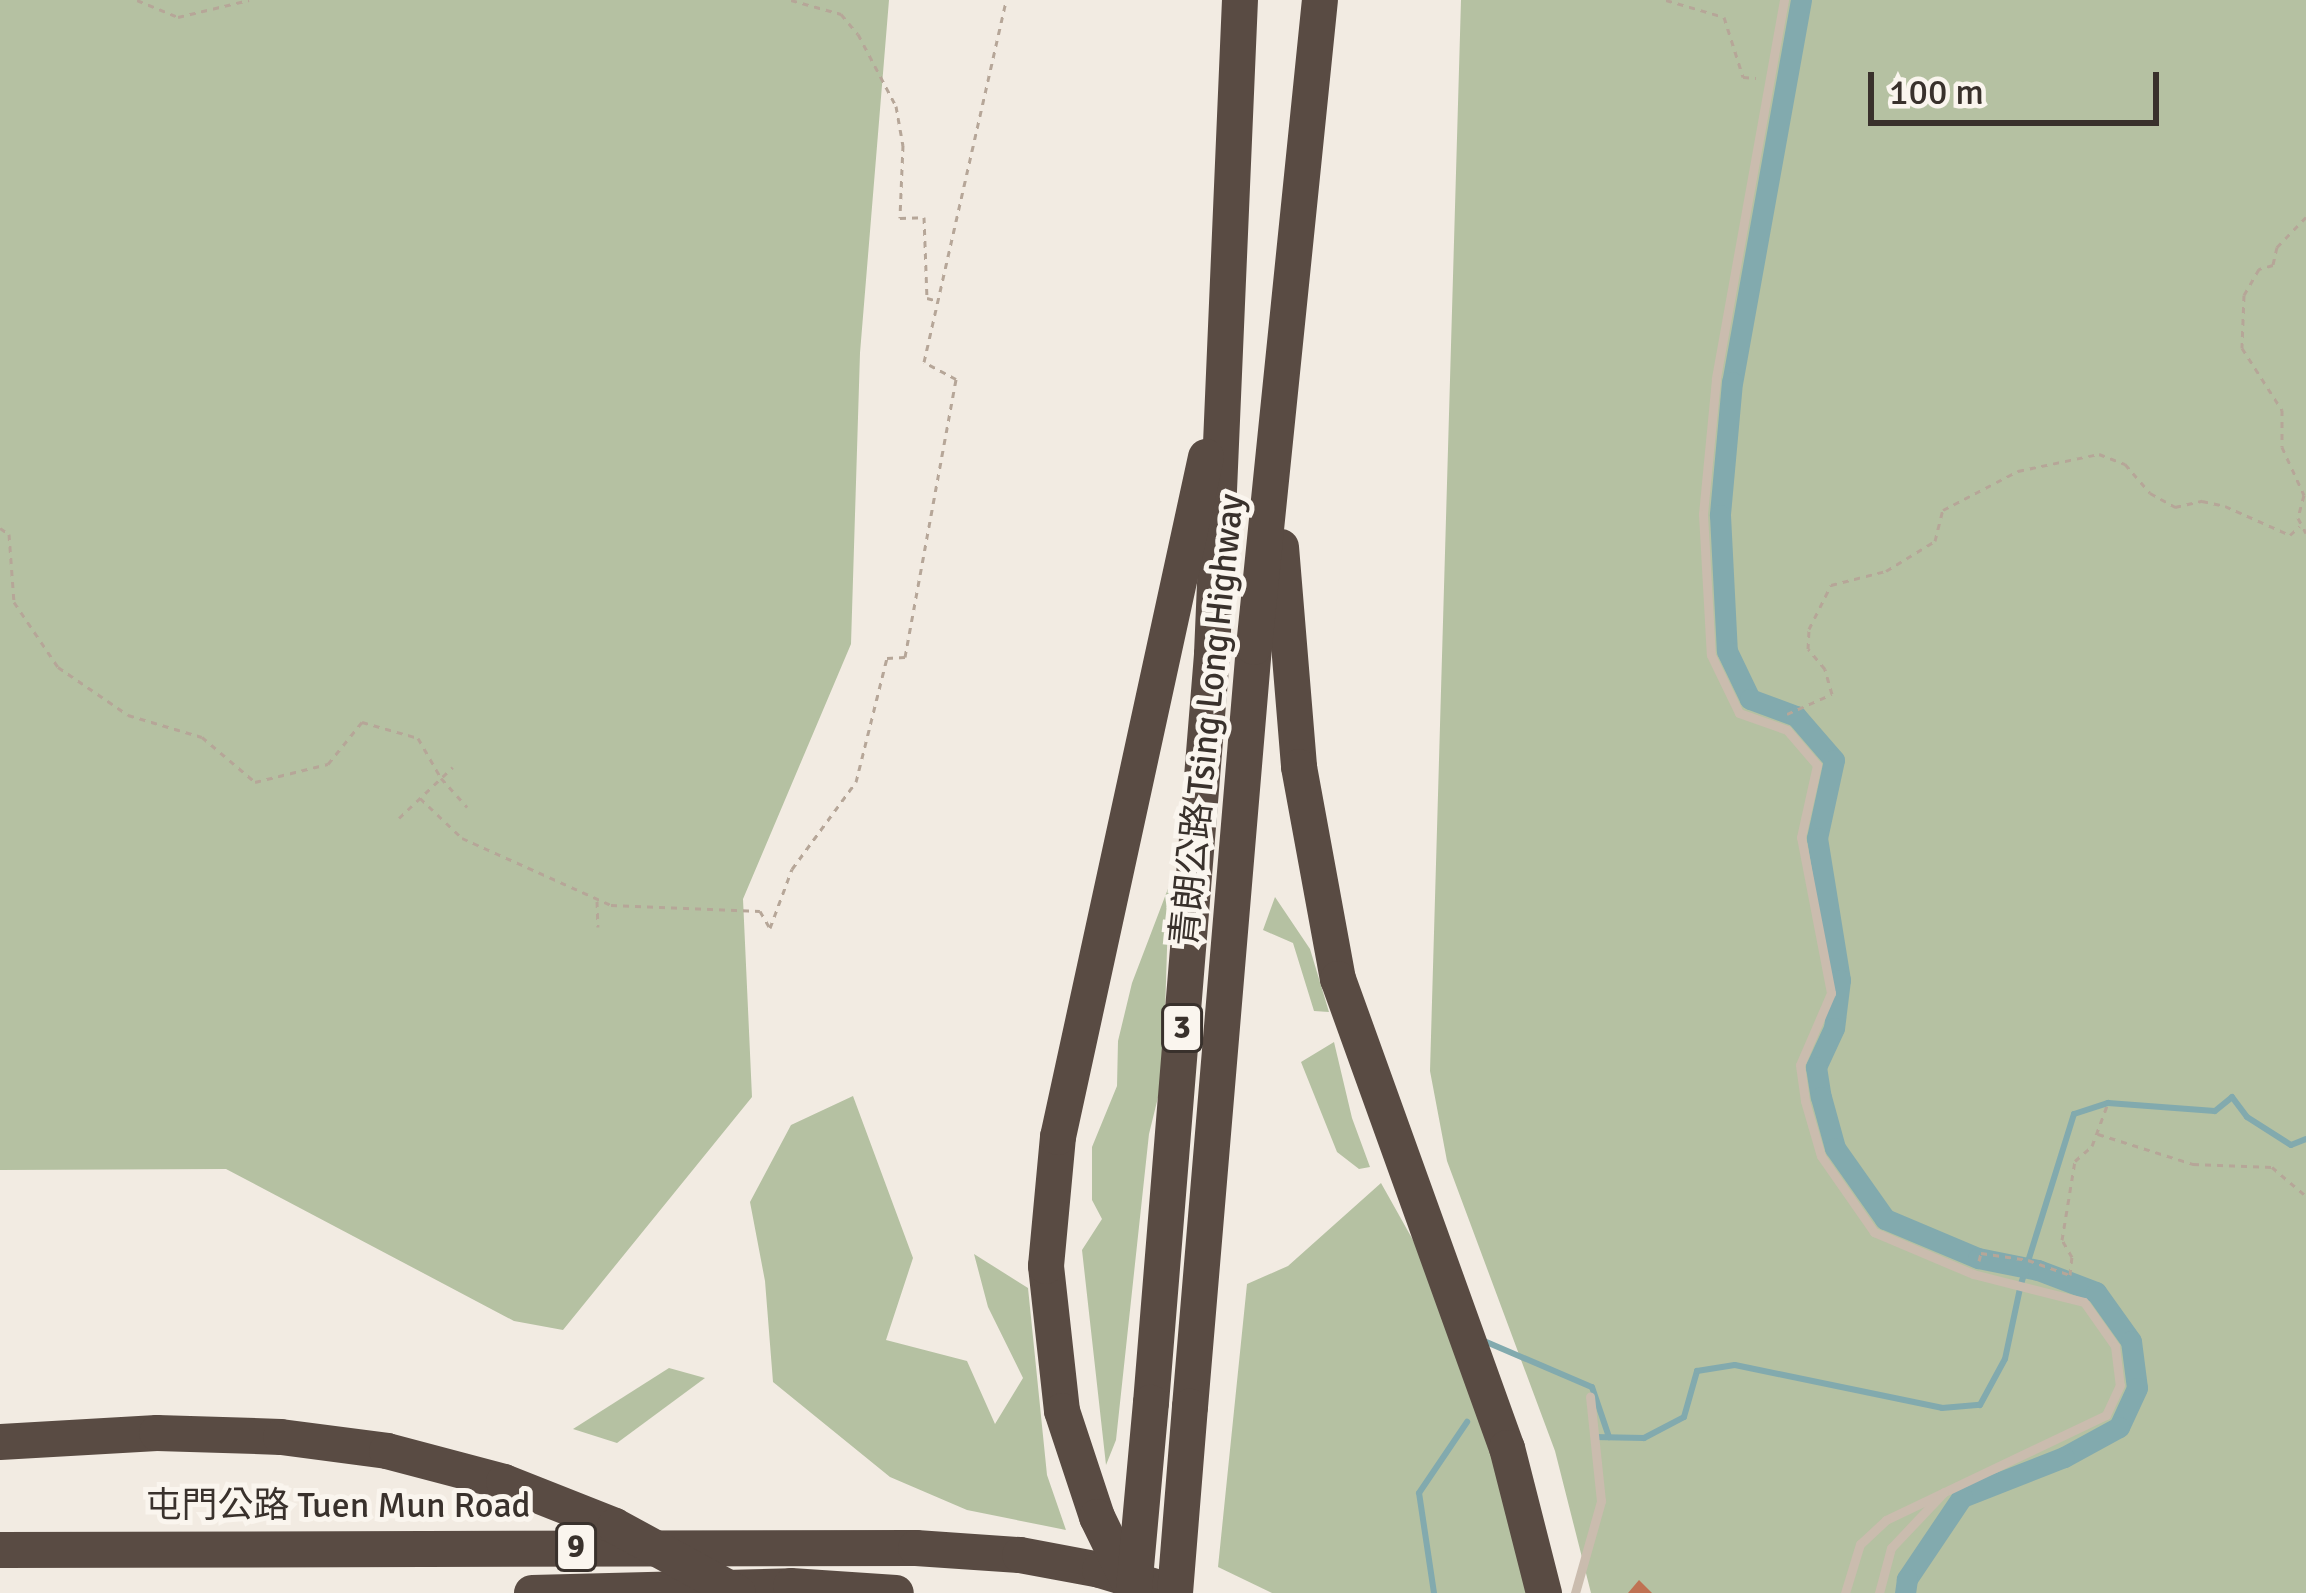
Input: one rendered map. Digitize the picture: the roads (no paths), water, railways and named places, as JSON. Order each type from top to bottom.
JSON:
[{"type":"highway","name":"青朗公路 Tsing Long Highway","points":[[1158,1591],[1151,1403],[1212,654],[1240,0]]},
{"type":"highway","name":"青朗公路 Tsing Long Highway","points":[[1158,1591],[1190,1407],[1254,647],[1320,0]]},
{"type":"highway","points":[[1158,1591],[1097,1517],[1062,1412],[1046,1267],[1058,1137],[1228,347]]},
{"type":"highway","points":[[1276,465],[1300,767],[1337,979],[1507,1448],[1544,1593]]},
{"type":"highway","points":[[0,1442],[157,1433],[281,1437],[387,1451],[504,1483],[614,1526],[738,1593]]},
{"type":"highway","name":"屯門公路 Tuen Mun Road","points":[[0,1550],[916,1548],[1021,1555],[1158,1591]]},
{"type":"highway","name":"9","points":[[532,1593],[791,1586],[896,1593]]},
{"type":"lane","points":[[1784,0],[1716,379],[1703,514],[1711,655],[1739,712],[1787,730],[1817,765],[1801,837],[1831,993],[1800,1065],[1804,1101],[1821,1156],[1874,1232],[1973,1274],[2084,1302],[2115,1346],[2120,1385],[2106,1415],[2058,1442],[1952,1484],[1886,1520],[1861,1544],[1845,1593]]},
{"type":"lane","points":[[1575,1593],[1601,1501],[1590,1397]]},
{"type":"lane","points":[[1879,1593],[1891,1548],[1952,1484]]},
{"type":"waterway","points":[[1801,0],[1732,382],[1720,515],[1727,651],[1750,699],[1796,716],[1834,760],[1817,838],[1840,980],[1834,1028],[1816,1067],[1821,1097],[1835,1148],[1885,1219],[1978,1258],[2038,1270],[2096,1292],[2131,1341],[2137,1388],[2119,1427],[2064,1457],[1962,1497],[1907,1579],[1905,1593]]},
{"type":"waterway","points":[[1594,1437],[1644,1438],[1684,1417],[1697,1371],[1735,1365],[1942,1408],[1980,1405],[2005,1359],[2021,1284],[2074,1114],[2108,1103],[2215,1111],[2232,1097],[2247,1117],[2291,1145],[2306,1139]]},
{"type":"waterway","points":[[1484,1341],[1592,1387],[1609,1437]]},
{"type":"waterway","points":[[1434,1593],[1419,1493],[1467,1422]]}]
